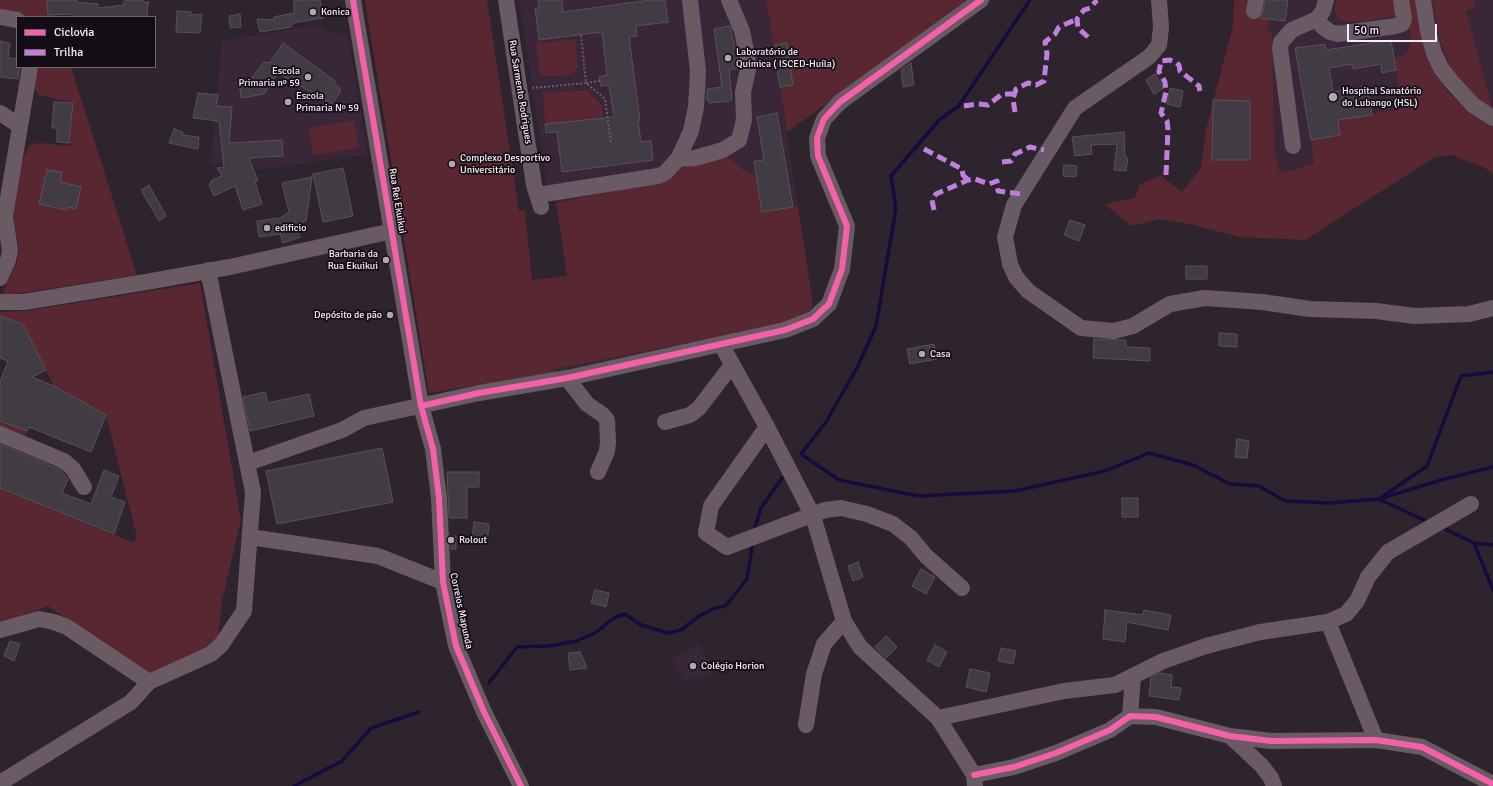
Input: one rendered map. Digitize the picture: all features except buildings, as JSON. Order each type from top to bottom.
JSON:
[{"type":"street","name":"Rua Rei Ekuikui","points":[[354,0],[422,406]]},
{"type":"street","name":"Rua Sarmento Rodrigues","points":[[506,0],[534,185],[540,201],[658,176],[665,173],[678,159]]},
{"type":"street","points":[[690,0],[698,71],[696,107],[691,130],[678,159],[695,158],[723,150],[739,140],[744,120],[744,92],[749,65],[742,31],[730,0]]},
{"type":"street","points":[[248,463],[342,430],[364,418],[479,393],[567,378],[785,330],[813,318],[829,304],[842,269],[847,226],[818,156],[817,138],[824,119],[840,102],[981,0]]},
{"type":"street","points":[[1159,0],[1161,27],[1159,44],[1149,57],[1075,108],[1014,205],[1005,237],[1010,264],[1016,277],[1028,291],[1081,328],[1114,331],[1133,326],[1170,304],[1206,298],[1262,302],[1310,309],[1376,311],[1415,316],[1469,314],[1493,308]]},
{"type":"street","points":[[1294,146],[1280,48],[1281,42],[1292,30],[1317,19],[1323,12],[1327,0]]},
{"type":"street","points":[[1317,19],[1322,26],[1330,32],[1338,34],[1396,26],[1402,24],[1404,19],[1401,0]]},
{"type":"street","points":[[1423,0],[1428,32],[1434,53],[1441,68],[1473,105],[1493,118]]},
{"type":"street","points":[[0,17],[16,20]]},
{"type":"street","points":[[0,278],[8,260],[10,251],[6,216],[30,68]]},
{"type":"street","points":[[0,113],[20,126]]},
{"type":"street","points":[[0,302],[24,302],[208,270],[392,231]]},
{"type":"street","points":[[0,784],[131,702],[149,682],[211,654],[221,645],[244,611],[253,492],[208,270]]},
{"type":"street","points":[[721,344],[767,426],[813,516],[844,621],[860,647],[917,697],[938,718],[974,780],[1056,753],[1110,730],[1130,716],[1156,717],[1230,736],[1272,741],[1376,740],[1422,747],[1493,784]]},
{"type":"street","points":[[665,422],[690,415],[699,408],[732,365]]},
{"type":"street","points":[[567,378],[587,404],[604,415],[607,420],[607,451],[598,472]]},
{"type":"street","name":"Correios Mapunda","points":[[422,406],[433,449],[439,498],[443,582],[456,646],[484,712],[507,761],[521,786]]},
{"type":"street","points":[[767,426],[711,506],[706,533],[728,547],[813,516],[825,510],[841,508],[867,514],[893,524],[910,538],[926,556],[962,588]]},
{"type":"street","points":[[0,434],[64,460],[73,469],[84,487]]},
{"type":"street","points":[[938,718],[1064,691],[1115,685],[1163,661],[1206,646],[1260,632],[1328,622],[1346,614],[1357,601],[1368,577],[1388,552],[1471,504]]},
{"type":"street","points":[[250,537],[378,556],[443,582]]},
{"type":"street","points":[[0,630],[39,619],[54,622],[66,627],[149,682]]},
{"type":"street","points":[[806,725],[814,674],[824,644],[844,621]]},
{"type":"street","points":[[1328,622],[1376,740]]},
{"type":"street","points":[[1130,716],[1133,677]]},
{"type":"street","points":[[1230,736],[1262,766],[1271,778],[1274,786]]},
{"type":"street","points":[[0,784],[5,786]]},
{"type":"path","points":[[581,35],[586,83],[605,98],[611,142]]},
{"type":"path","points":[[520,89],[600,81]]},
{"type":"shaded area","points":[[0,0],[50,0],[55,16],[16,16],[0,13]]},
{"type":"shaded area","points":[[365,0],[487,0],[519,211],[525,210],[532,280],[567,276],[556,203],[665,180],[681,169],[723,155],[732,160],[741,169],[756,176],[763,212],[798,206],[813,304],[810,310],[804,316],[791,321],[729,335],[554,369],[554,372],[429,393]]},
{"type":"shaded area","points":[[519,0],[766,0],[813,304],[810,310],[729,335],[554,372],[538,280],[567,276],[556,203],[547,186]]},
{"type":"shaded area","points":[[766,0],[970,0],[787,132]]},
{"type":"shaded area","name":"Hospital Sanatório do Lubango (HSL)","points":[[1234,0],[1493,0],[1493,138],[1315,163],[1280,174],[1182,192],[1201,168],[1206,129],[1233,26]]},
{"type":"shaded area","points":[[1234,0],[1253,0],[1251,17],[1270,19],[1267,32],[1272,33],[1274,149],[1280,174],[1314,163],[1311,140],[1340,135],[1338,120],[1402,108],[1394,58],[1404,55],[1410,47],[1411,41],[1405,0],[1415,0],[1427,56],[1438,78],[1448,93],[1469,111],[1493,126],[1493,174],[1485,168],[1452,155],[1435,157],[1305,240],[1240,237],[1185,223],[1158,219],[1132,226],[1104,204],[1135,198],[1140,184],[1161,176],[1182,192],[1201,168],[1206,129],[1233,26]]},
{"type":"shaded area","points":[[1337,0],[1396,0],[1399,16],[1359,22],[1343,21],[1337,17],[1334,10]]},
{"type":"shaded area","points":[[1432,0],[1474,0],[1476,8],[1466,11],[1493,110],[1476,98],[1457,77],[1449,64],[1440,40]]},
{"type":"shaded area","name":"Escola Primaria Nº 59","points":[[321,25],[327,31],[348,35],[368,154],[256,170],[251,158],[211,164],[222,40]]},
{"type":"shaded area","points":[[575,39],[578,66],[576,71],[565,76],[540,76],[536,43]]},
{"type":"shaded area","points":[[34,68],[71,68],[137,275],[10,295],[2,294],[17,261],[19,251],[14,220],[14,202],[19,173],[27,149],[32,144],[40,143],[70,146],[73,103],[39,95],[33,87]]},
{"type":"shaded area","points":[[586,90],[601,104],[604,118],[545,124],[543,93]]},
{"type":"shaded area","points":[[354,120],[359,148],[313,155],[309,128]]},
{"type":"shaded area","points":[[200,283],[241,520],[222,601],[217,643],[152,678],[48,606],[0,623],[0,488],[134,543],[137,537],[106,415],[54,386],[23,324],[0,316],[0,312],[26,311]]},
{"type":"shaded area","points":[[0,421],[27,431],[25,437],[0,427]]},
{"type":"shaded area","name":"Colégio Horion","points":[[699,644],[713,674],[683,681],[673,658]]},
{"type":"waterway","points":[[1030,0],[958,107],[940,119],[891,176],[896,208],[876,326],[858,366],[826,422],[801,454],[839,480],[918,496],[1015,491],[1105,471],[1149,453],[1193,465],[1230,484],[1259,486],[1285,501],[1329,503],[1379,499],[1441,480],[1493,467]]},
{"type":"waterway","points":[[1382,497],[1427,466],[1461,376],[1493,372]]},
{"type":"waterway","points":[[754,531],[761,508],[782,478]]},
{"type":"waterway","points":[[1379,499],[1424,520]]},
{"type":"waterway","points":[[1445,529],[1474,543],[1493,545]]},
{"type":"waterway","points":[[489,683],[517,647],[549,646],[577,641],[595,633],[614,618],[625,614],[641,625],[668,633],[681,630],[699,616],[715,608],[725,606],[732,598],[747,579],[753,541]]},
{"type":"waterway","points":[[1474,543],[1493,590]]},
{"type":"waterway","points":[[294,786],[342,761],[371,728],[419,712]]},
{"type":"marked path","points":[[1088,37],[1078,28],[1077,19],[1084,10],[1090,8],[1097,0]]},
{"type":"marked path","points":[[1015,112],[1013,99],[1016,89],[1028,83],[1036,85],[1044,81],[1047,54],[1045,42],[1055,34],[1059,27],[1077,19]]},
{"type":"marked path","points":[[1166,175],[1168,129],[1167,121],[1161,113],[1166,92],[1165,82],[1159,72],[1161,61],[1170,60],[1179,65],[1180,71],[1199,86],[1200,91]]},
{"type":"marked path","points":[[964,106],[978,104],[988,105],[1002,94],[1014,94]]},
{"type":"marked path","points":[[1002,162],[1011,161],[1015,154],[1030,147],[1044,150]]},
{"type":"marked path","points":[[924,149],[962,169],[963,175],[968,180]]},
{"type":"marked path","points":[[934,210],[932,200],[936,194],[968,180],[975,179],[989,184],[997,181],[998,191],[1021,194]]},
{"type":"cycle path","points":[[353,0],[421,406],[433,449],[439,498],[443,582],[456,646],[484,712],[521,786]]},
{"type":"cycle path","points":[[421,406],[479,393],[567,378],[785,330],[813,319],[829,304],[842,269],[847,226],[818,156],[817,138],[824,119],[840,102],[981,0]]},
{"type":"cycle path","points":[[974,775],[1014,767],[1056,753],[1110,730],[1130,716],[1156,717],[1230,736],[1271,741],[1376,740],[1422,747],[1493,784]]},
{"type":"place","name":"Konica","points":[[313,12]]},
{"type":"place","name":"Laboratório de Química ( ISCED-Huíla)","points":[[728,58]]},
{"type":"place","name":"Escola Primaria nº 59","points":[[308,77]]},
{"type":"place","name":"Hospital Sanatório do Lubango (HSL)","points":[[1333,97]]},
{"type":"place","name":"Escola Primaria Nº 59","points":[[288,102]]},
{"type":"place","name":"Complexo Desportivo Universitário","points":[[452,164]]},
{"type":"place","name":"edificio","points":[[267,228]]},
{"type":"place","name":"Barbaria da Rua Ekuikui","points":[[386,260]]},
{"type":"place","name":"Depósito de pão","points":[[390,315]]},
{"type":"place","name":"Casa","points":[[922,354]]},
{"type":"place","name":"Rolout","points":[[451,540]]},
{"type":"place","name":"Colégio Horion","points":[[693,666]]}]
